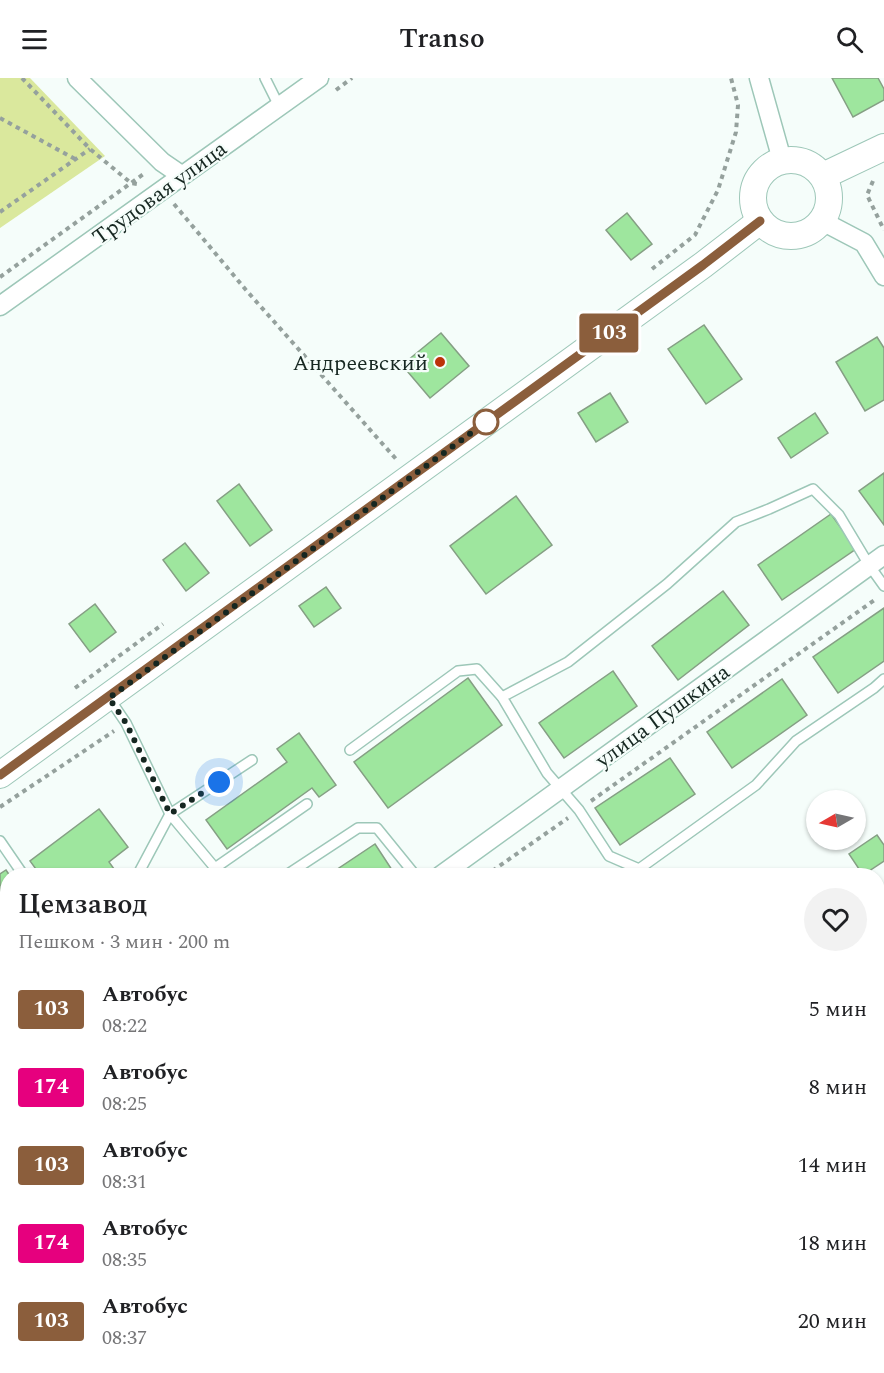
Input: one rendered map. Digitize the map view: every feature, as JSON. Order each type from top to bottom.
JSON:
[{"type":"main road","points":[[823,176],[884,147]]},
{"type":"main road","points":[[794,159],[815,167],[823,176],[830,199],[822,221],[813,230],[802,235],[778,235],[760,221],[754,209],[752,197],[754,184],[766,169],[782,160],[794,159]]},
{"type":"main road","points":[[0,775],[109,698],[410,462],[703,265],[760,221]]},
{"type":"street","points":[[77,78],[162,162],[182,175]]},
{"type":"street","name":"Трудовая улица","points":[[0,306],[319,78]]},
{"type":"street","points":[[759,78],[782,160]]},
{"type":"street","points":[[822,221],[864,243],[884,276]]},
{"type":"street","name":"улица Пушкина","points":[[451,868],[877,560]]},
{"type":"lane","points":[[265,78],[279,106]]},
{"type":"lane","points":[[502,697],[568,662],[667,584],[736,522],[813,489],[839,515],[877,560],[884,586]]},
{"type":"lane","points":[[350,750],[458,671],[477,669],[502,697],[547,773],[579,810],[609,856],[633,868]]},
{"type":"lane","points":[[646,868],[756,785],[796,741],[884,679]]},
{"type":"lane","points":[[109,698],[126,723],[170,814],[215,868],[307,804]]},
{"type":"lane","points":[[142,868],[170,814],[252,760]]},
{"type":"lane","points":[[297,868],[358,828],[377,828],[410,868]]},
{"type":"lane","points":[[0,842],[18,868]]},
{"type":"path","points":[[22,78],[90,149],[131,183],[161,190],[395,458],[410,462]]},
{"type":"path","points":[[650,272],[695,235],[718,190],[736,132],[738,105],[731,78]]},
{"type":"path","points":[[0,118],[75,159]]},
{"type":"path","points":[[0,212],[90,149]]},
{"type":"path","points":[[875,178],[867,195],[884,230]]},
{"type":"path","points":[[395,458],[410,462]]},
{"type":"path","points":[[496,868],[884,593]]},
{"type":"path","points":[[67,694],[172,617]]},
{"type":"path","points":[[0,807],[126,723]]},
{"type":"green space","points":[[0,78],[30,78],[105,156],[0,228]]},
{"type":"building","points":[[832,78],[878,78],[884,89],[884,100],[853,117]]},
{"type":"building","points":[[627,213],[652,244],[631,260],[606,230]]},
{"type":"building","points":[[704,325],[742,379],[706,404],[668,349]]},
{"type":"building","points":[[441,333],[469,366],[430,398],[402,365]]},
{"type":"building","points":[[877,337],[884,348],[884,400],[865,411],[836,362]]},
{"type":"building","points":[[610,393],[628,422],[596,442],[578,413]]},
{"type":"building","points":[[815,413],[828,433],[791,458],[778,438]]},
{"type":"building","points":[[884,473],[884,525],[859,491]]},
{"type":"building","points":[[239,484],[272,530],[250,546],[217,501]]},
{"type":"building","points":[[516,496],[552,545],[486,594],[450,546]]},
{"type":"building","points":[[831,514],[856,549],[782,600],[758,565]]},
{"type":"building","points":[[185,543],[209,573],[186,591],[163,560]]},
{"type":"building","points":[[326,587],[341,608],[314,627],[299,606]]},
{"type":"building","points":[[723,591],[749,625],[678,680],[652,646]]},
{"type":"building","points":[[95,604],[116,632],[90,652],[69,624]]},
{"type":"building","points":[[884,608],[884,661],[838,693],[813,657]]},
{"type":"building","points":[[613,671],[637,706],[564,758],[539,723]]},
{"type":"building","points":[[468,678],[502,725],[388,808],[354,762]]},
{"type":"building","points":[[782,679],[807,715],[732,768],[707,732]]},
{"type":"building","points":[[299,733],[336,785],[319,797],[312,788],[227,849],[206,820],[287,762],[277,749]]},
{"type":"building","points":[[670,758],[695,794],[620,845],[595,808]]},
{"type":"building","points":[[99,809],[128,847],[109,862],[113,868],[35,868],[30,861]]},
{"type":"building","points":[[877,835],[884,845],[884,861],[874,868],[858,868],[849,854],[855,850],[866,850],[866,842]]},
{"type":"building","points":[[375,844],[391,868],[339,868]]},
{"type":"bus line","name":"103","points":[[0,775],[109,698],[703,265],[760,221]]},
{"type":"place","name":"Андреевский","points":[[440,362]]},
{"type":"route","points":[[219,782],[170,814],[126,723],[109,698],[493,417],[486,422]]}]
